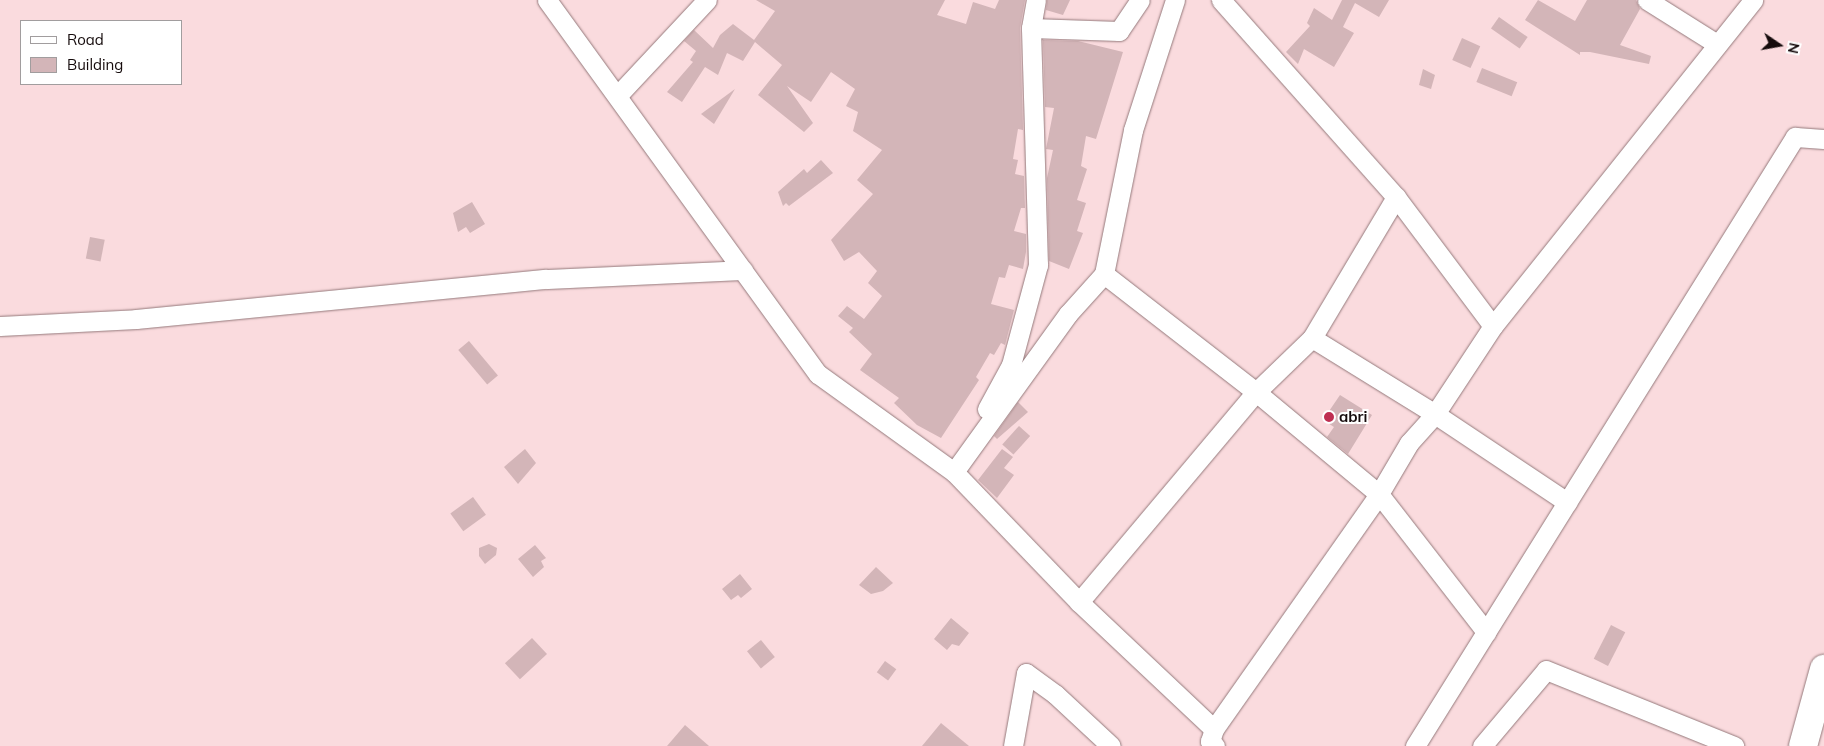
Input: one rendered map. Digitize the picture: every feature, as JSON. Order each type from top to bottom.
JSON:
[{"type":"main road","points":[[1803,746],[1824,669]]},
{"type":"street","points":[[547,0],[618,95],[818,374],[954,472],[1079,602],[1214,737],[1379,494],[1409,444],[1435,414],[1493,326],[1753,0]]},
{"type":"street","points":[[618,95],[707,0]]},
{"type":"street","points":[[954,472],[1011,365],[1038,265],[1031,28],[1036,0]]},
{"type":"street","points":[[1031,28],[1119,31],[1140,0]]},
{"type":"street","points":[[954,472],[1068,314],[1104,274],[1133,130],[1176,0]]},
{"type":"street","points":[[1221,0],[1396,197],[1493,326]]},
{"type":"street","points":[[1647,0],[1717,44]]},
{"type":"street","points":[[1415,746],[1795,137],[1824,139]]},
{"type":"street","points":[[1079,602],[1256,392],[1312,338],[1396,197]]},
{"type":"street","points":[[0,326],[136,319],[546,279],[743,270]]},
{"type":"street","points":[[1104,274],[1256,392],[1379,494],[1486,632]]},
{"type":"street","points":[[1312,338],[1435,414],[1567,502]]},
{"type":"street","points":[[1482,746],[1546,670],[1734,746]]},
{"type":"street","points":[[1014,746],[1026,673],[1055,694],[1111,746]]},
{"type":"building","points":[[756,0],[945,0],[937,15],[966,24],[973,2],[995,9],[999,0],[1025,0],[1020,28],[1023,130],[1018,129],[1013,159],[1018,160],[1015,174],[1024,176],[1025,208],[1021,208],[1014,231],[1026,234],[1026,252],[1023,269],[1009,265],[1005,278],[999,277],[991,304],[1014,310],[1005,345],[1001,343],[994,355],[990,353],[976,377],[979,380],[941,438],[917,425],[894,403],[899,398],[860,370],[872,354],[849,332],[853,328],[838,316],[847,306],[864,319],[882,296],[868,283],[877,271],[859,252],[844,261],[831,240],[873,194],[857,180],[882,150],[853,131],[858,112],[846,106],[855,89],[831,72],[811,102],[787,86],[813,123],[804,132],[758,95],[782,65],[755,42],[743,61],[727,53],[718,75],[705,67],[682,102],[667,92],[693,62],[690,60],[696,51],[684,41],[694,30],[713,48],[720,35],[733,24],[754,40],[775,11]]},
{"type":"building","points":[[1047,0],[1070,0],[1063,15],[1046,10]]},
{"type":"building","points":[[1342,0],[1389,0],[1379,17],[1355,3],[1343,27],[1354,33],[1334,67],[1304,49],[1298,64],[1286,52],[1310,26],[1307,23],[1314,8],[1332,20]]},
{"type":"building","points":[[1538,0],[1575,21],[1587,0],[1636,0],[1640,9],[1620,45],[1651,56],[1649,64],[1590,52],[1580,52],[1580,55],[1525,20]]},
{"type":"building","points":[[1499,17],[1528,37],[1520,49],[1491,28]]},
{"type":"building","points":[[1462,38],[1480,46],[1471,68],[1452,60]]},
{"type":"building","points":[[1043,40],[1078,41],[1123,52],[1096,139],[1086,136],[1081,166],[1087,169],[1077,200],[1086,203],[1077,231],[1083,233],[1069,269],[1049,261],[1047,178],[1053,150],[1046,149],[1054,108],[1045,107]]},
{"type":"building","points":[[1482,68],[1517,82],[1512,96],[1476,82]]},
{"type":"building","points":[[1423,69],[1435,75],[1431,89],[1419,85]]},
{"type":"building","points":[[735,89],[714,124],[701,114]]},
{"type":"building","points":[[821,160],[833,173],[789,206],[786,203],[783,206],[778,192],[804,169],[807,173]]},
{"type":"building","points":[[472,202],[485,224],[470,233],[466,227],[458,232],[453,213]]},
{"type":"building","points":[[90,237],[105,240],[101,261],[86,259]]},
{"type":"building","points":[[469,341],[498,375],[487,384],[458,350]]},
{"type":"building","points":[[1340,395],[1372,415],[1348,454],[1327,437],[1334,427],[1323,420]]},
{"type":"building","points":[[1018,402],[1028,412],[997,439],[994,436]]},
{"type":"building","points":[[1019,426],[1030,436],[1013,455],[1002,445]]},
{"type":"building","points":[[525,449],[536,463],[518,484],[504,467]]},
{"type":"building","points":[[1002,449],[1013,457],[1004,468],[1014,475],[997,498],[978,480]]},
{"type":"building","points":[[473,497],[486,515],[463,531],[450,513]]},
{"type":"building","points":[[489,544],[497,548],[496,555],[485,564],[479,556],[479,548]]},
{"type":"building","points":[[535,545],[546,558],[541,561],[544,567],[533,577],[518,559]]},
{"type":"building","points":[[876,567],[893,583],[883,591],[871,594],[859,585]]},
{"type":"building","points":[[740,574],[752,589],[741,598],[738,595],[731,600],[722,589]]},
{"type":"building","points":[[951,618],[969,633],[959,646],[952,644],[947,650],[934,639]]},
{"type":"building","points":[[1611,625],[1625,632],[1608,666],[1594,659]]},
{"type":"building","points":[[532,638],[547,654],[520,679],[505,663]]},
{"type":"building","points":[[761,640],[775,657],[761,668],[747,651]]},
{"type":"building","points":[[885,661],[896,669],[888,681],[877,672]]},
{"type":"building","points":[[941,723],[969,746],[922,746]]},
{"type":"building","points":[[685,725],[709,746],[667,746]]},
{"type":"place","name":"abri","points":[[1329,417]]}]
